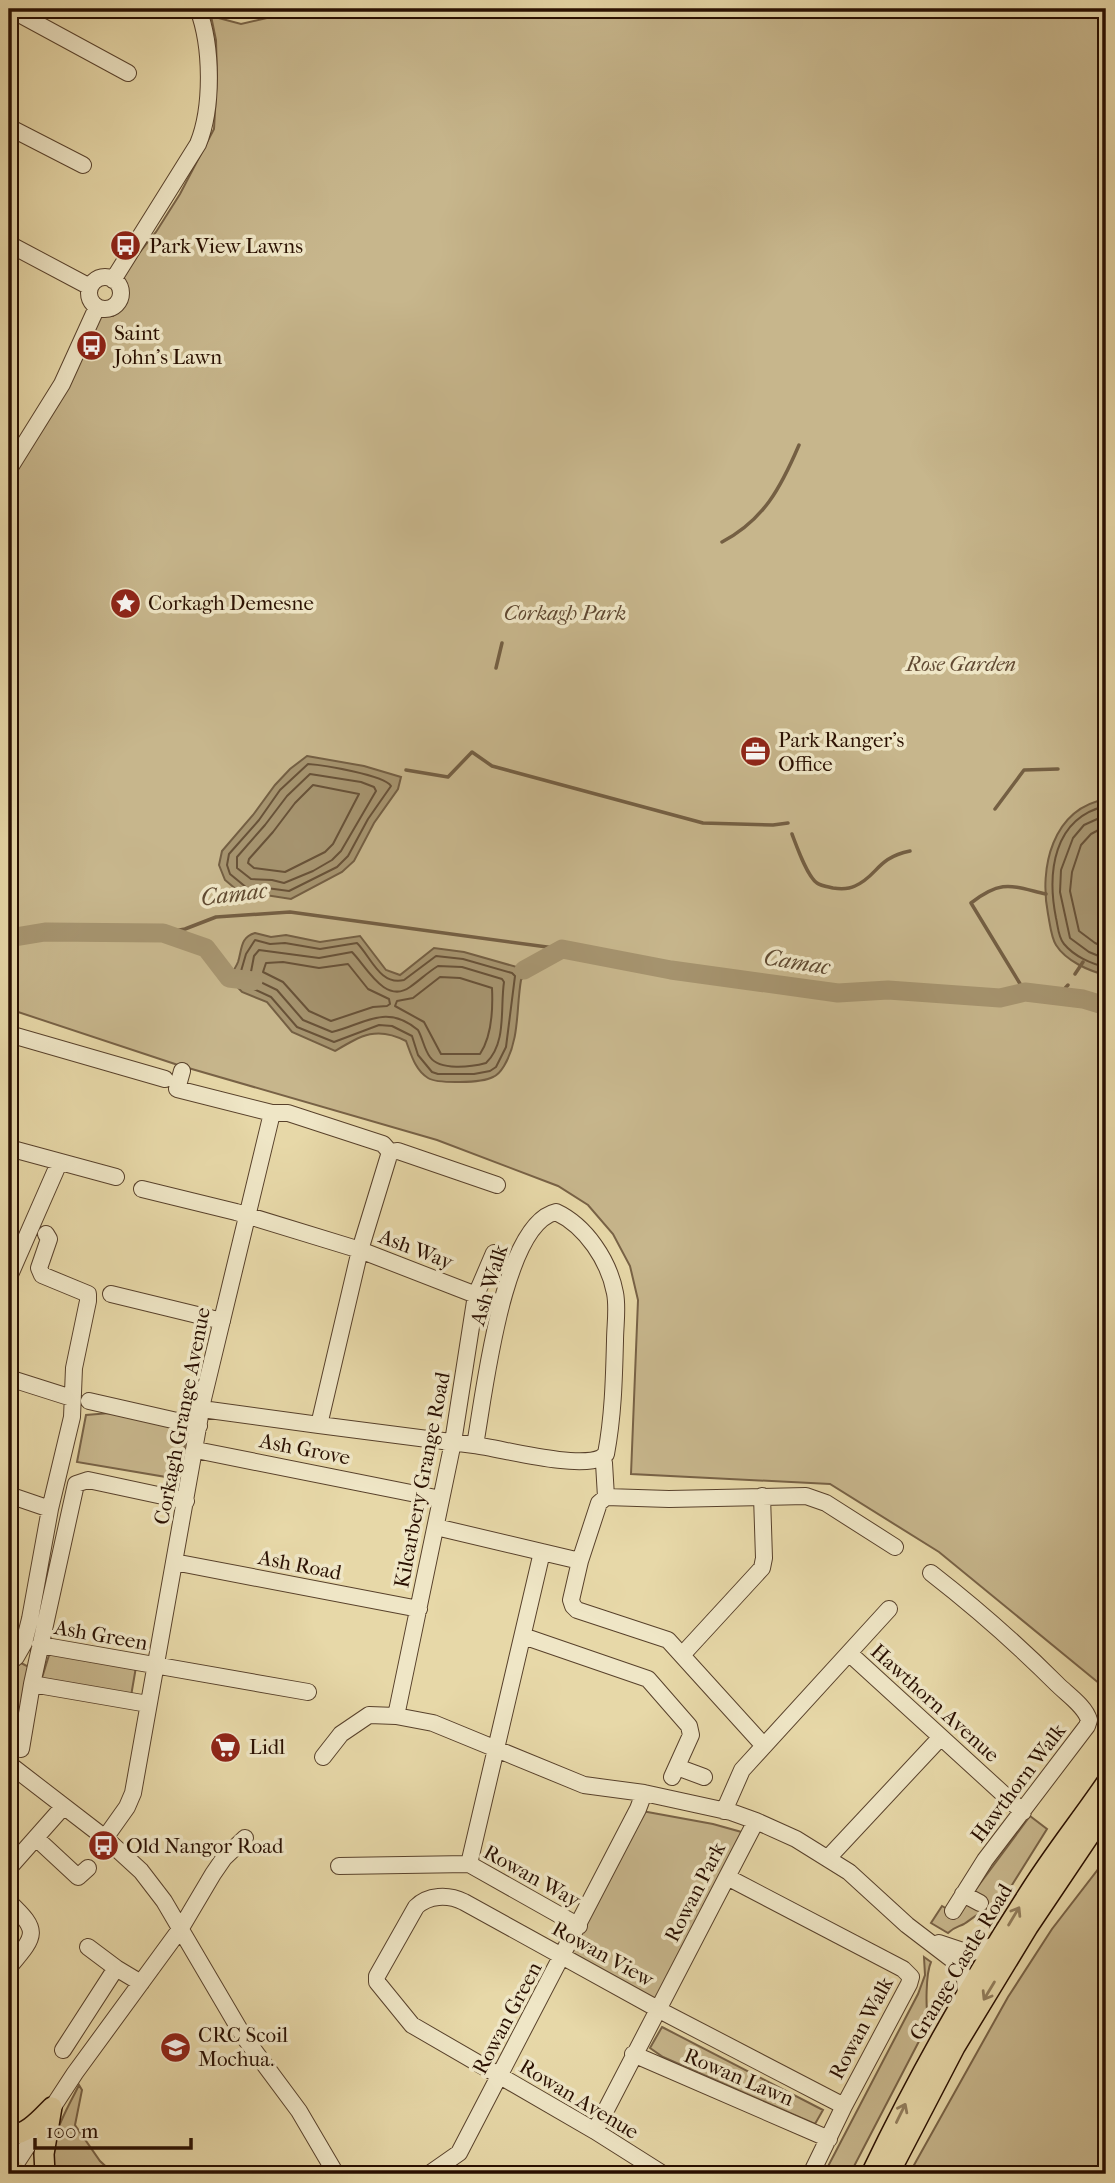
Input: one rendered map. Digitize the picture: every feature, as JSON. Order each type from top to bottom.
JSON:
[{"type":"main road","name":"Grange Castle Road","points":[[872,2174],[906,2101],[966,1995],[1028,1894],[1106,1783]]},
{"type":"main road","name":"Grange Castle Road","points":[[889,2174],[955,2047],[1028,1927],[1106,1811]]},
{"type":"main road","points":[[9,2134],[15,2135],[28,2129],[52,2107]]},
{"type":"main road","points":[[45,2174],[44,2154],[52,2107]]},
{"type":"street","points":[[10,9],[128,73]]},
{"type":"street","points":[[113,280],[198,144],[203,131],[208,41],[198,9]]},
{"type":"street","points":[[9,127],[83,165]]},
{"type":"street","points":[[9,244],[90,287]]},
{"type":"street","points":[[97,279],[113,280],[120,288],[117,303],[108,309],[97,307],[91,301],[90,287],[97,279]]},
{"type":"street","points":[[9,469],[62,384],[97,307]]},
{"type":"street","points":[[9,1034],[165,1079]]},
{"type":"street","points":[[182,1071],[177,1089],[272,1114],[288,1113],[383,1144],[390,1152],[398,1151],[497,1185]]},
{"type":"street","name":"Corkagh Grange Avenue","points":[[105,1838],[131,1801],[202,1409],[272,1114]]},
{"type":"street","points":[[9,1148],[116,1177]]},
{"type":"street","name":"Ash Way","points":[[390,1152],[360,1251],[476,1294]]},
{"type":"street","points":[[9,1278],[60,1163]]},
{"type":"street","points":[[142,1189],[246,1216],[360,1251],[319,1425]]},
{"type":"street","name":"Ash Walk","points":[[475,1445],[499,1311],[517,1255],[532,1231],[545,1218],[556,1212],[565,1216],[579,1229],[597,1251],[609,1273],[615,1294],[613,1409],[606,1454],[601,1458]]},
{"type":"street","points":[[9,1663],[24,1643],[50,1509],[72,1417],[81,1400],[74,1368],[88,1294],[42,1275],[39,1268],[49,1239],[46,1234]]},
{"type":"street","name":"Kilcarbery Grange Road","points":[[396,1716],[453,1443],[476,1294],[494,1253]]},
{"type":"street","points":[[111,1294],[222,1321]]},
{"type":"street","points":[[9,1378],[81,1400],[199,1426]]},
{"type":"street","points":[[202,1409],[475,1445],[573,1461],[601,1458],[604,1462],[606,1497]]},
{"type":"street","name":"Ash Grove","points":[[196,1450],[441,1499]]},
{"type":"street","name":"Ash Green","points":[[21,1749],[32,1684],[76,1484],[88,1480],[186,1502]]},
{"type":"street","points":[[9,1495],[50,1509]]},
{"type":"street","points":[[764,1746],[664,1638],[578,1611],[573,1606],[571,1600],[580,1561],[600,1503],[606,1497],[669,1499],[797,1495],[816,1499],[889,1538]]},
{"type":"street","points":[[682,1655],[762,1568],[762,1496]]},
{"type":"street","points":[[436,1527],[580,1561]]},
{"type":"street","points":[[469,1864],[542,1552]]},
{"type":"street","name":"Ash Road","points":[[174,1562],[419,1609]]},
{"type":"street","name":"Hawthorn Walk","points":[[931,1573],[1001,1630],[1087,1715],[1087,1726],[985,1860],[953,1911]]},
{"type":"street","points":[[948,1586],[958,1573]]},
{"type":"street","name":"Hawthorn Avenue","points":[[724,1811],[742,1770],[889,1609]]},
{"type":"street","points":[[523,1636],[648,1679],[689,1726],[691,1735],[675,1772],[704,1777]]},
{"type":"street","name":"Ash Green","points":[[40,1646],[308,1692]]},
{"type":"street","name":"Hawthorn Avenue","points":[[850,1654],[1024,1812]]},
{"type":"street","points":[[32,1684],[148,1704]]},
{"type":"street","points":[[323,1757],[341,1734],[369,1715],[396,1716],[433,1723],[584,1785],[644,1793],[756,1821],[796,1839],[849,1872],[907,1925],[958,1964],[965,1979],[966,1995]]},
{"type":"street","points":[[828,1858],[941,1737]]},
{"type":"street","points":[[9,1764],[105,1838],[141,1871],[181,1928],[244,2038],[299,2111],[336,2174]]},
{"type":"street","name":"Rowan Green","points":[[429,2174],[459,2153],[579,1926],[644,1793]]},
{"type":"street","points":[[9,1868],[63,1807]]},
{"type":"street","name":"Rowan Park","points":[[595,2132],[633,2054],[756,1821]]},
{"type":"street","points":[[36,1838],[78,1877],[88,1868]]},
{"type":"street","points":[[12,2171],[52,2107],[181,1928],[224,1858],[245,1838]]},
{"type":"street","name":"Rowan Way","points":[[339,1866],[469,1864],[579,1926]]},
{"type":"street","name":"Rowan Walk","points":[[727,1877],[903,1969],[911,1977],[811,2174]]},
{"type":"street","points":[[963,1894],[980,1903]]},
{"type":"street","name":"Rowan View","points":[[377,1982],[385,1959],[416,1907],[427,1898],[455,1897],[657,2008],[844,2106]]},
{"type":"street","points":[[9,1902],[30,1924],[31,1934],[28,1945],[9,1971]]},
{"type":"street","points":[[924,1937],[961,1952],[977,1952],[996,1945]]},
{"type":"street","points":[[88,1947],[141,1983]]},
{"type":"street","points":[[63,2050],[116,1968]]},
{"type":"street","name":"Rowan Avenue","points":[[377,1982],[412,2025],[663,2174]]},
{"type":"street","name":"Rowan Lawn","points":[[633,2054],[829,2139]]},
{"type":"green space","name":"Corkagh Park","points":[[306,9],[1106,9],[1106,1689],[939,1552],[830,1484],[631,1474],[638,1300],[630,1266],[613,1234],[588,1205],[558,1186],[437,1140],[178,1065],[9,1009],[9,479],[33,444],[96,316],[113,316],[123,301],[123,273],[156,232],[180,194],[214,129],[217,76],[216,40],[211,16],[241,24]]},
{"type":"green space","points":[[110,1413],[186,1426],[178,1479],[77,1462],[86,1415]]},
{"type":"green space","points":[[50,1652],[136,1667],[131,1696],[41,1681]]},
{"type":"green space","points":[[19,1662],[29,1667],[21,1716],[15,1722],[9,1720],[9,1673]]},
{"type":"green space","points":[[642,1811],[713,1824],[745,1833],[655,2001],[571,1954]]},
{"type":"green space","points":[[1030,1816],[1047,1829],[997,1909],[983,1911],[948,1933],[931,1923],[942,1906],[956,1914]]},
{"type":"green space","points":[[1106,1859],[1106,2174],[909,2174],[1008,1997],[1052,1929]]},
{"type":"green space","points":[[924,1957],[931,1962],[927,1991],[929,2022],[850,2174],[824,2174],[918,1994],[925,1975]]},
{"type":"green space","points":[[662,2027],[823,2110],[815,2124],[663,2057],[650,2048]]},
{"type":"green space","points":[[79,2085],[82,2090],[75,2125],[100,2161],[114,2174],[57,2174],[53,2164],[54,2141]]},
{"type":"water","points":[[307,756],[364,766],[401,777],[398,789],[374,823],[354,861],[342,872],[291,899],[259,894],[244,896],[225,880],[219,865],[222,851],[275,785]]},
{"type":"water","points":[[1106,799],[1106,975],[1078,964],[1056,945],[1048,914],[1046,878],[1053,843],[1062,828],[1073,815],[1088,805]]},
{"type":"water","points":[[255,933],[271,937],[286,935],[320,942],[360,936],[386,970],[400,975],[434,948],[464,952],[520,968],[544,957],[547,961],[529,970],[521,980],[513,1045],[499,1073],[480,1081],[441,1081],[428,1078],[420,1071],[406,1041],[396,1036],[370,1034],[335,1051],[292,1032],[267,1002],[242,992],[229,978],[238,962],[244,941]]},
{"type":"waterway","points":[[722,542],[760,513],[778,488],[799,445]]},
{"type":"waterway","points":[[496,668],[502,643]]},
{"type":"waterway","points":[[406,770],[448,777],[472,752],[492,766],[703,823],[788,823]]},
{"type":"waterway","points":[[995,809],[1024,770],[1058,769]]},
{"type":"waterway","points":[[792,834],[813,879],[821,885],[833,888],[855,886],[890,858],[910,851]]},
{"type":"waterway","name":"Camac","points":[[1025,992],[971,903],[991,890],[1007,886],[1046,894]]},
{"type":"waterway","name":"Camac","points":[[163,933],[185,929],[216,917],[290,912],[562,949]]},
{"type":"waterway","name":"Camac","points":[[9,938],[45,932],[163,933],[206,948],[229,978],[253,981]]},
{"type":"waterway","name":"Camac","points":[[524,970],[562,949],[671,970],[838,993],[888,990],[1000,998],[1025,992],[1083,999],[1106,1006]]},
{"type":"waterway","points":[[1075,974],[1083,962]]},
{"type":"waterway","points":[[1058,996],[1068,985]]},
{"type":"place","name":"Park View Lawns","points":[[126,246]]},
{"type":"place","name":"Saint John's Lawn","points":[[91,345]]},
{"type":"place","name":"Corkagh Demesne","points":[[125,603]]},
{"type":"place","name":"Park Ranger's Office","points":[[755,752]]},
{"type":"place","name":"Lidl","points":[[226,1747]]},
{"type":"place","name":"Old Nangor Road","points":[[103,1846]]},
{"type":"place","name":"CRC Scoil Mochua.","points":[[175,2047]]},
{"type":"park label","name":"Rose Garden","points":[[961,664]]}]
